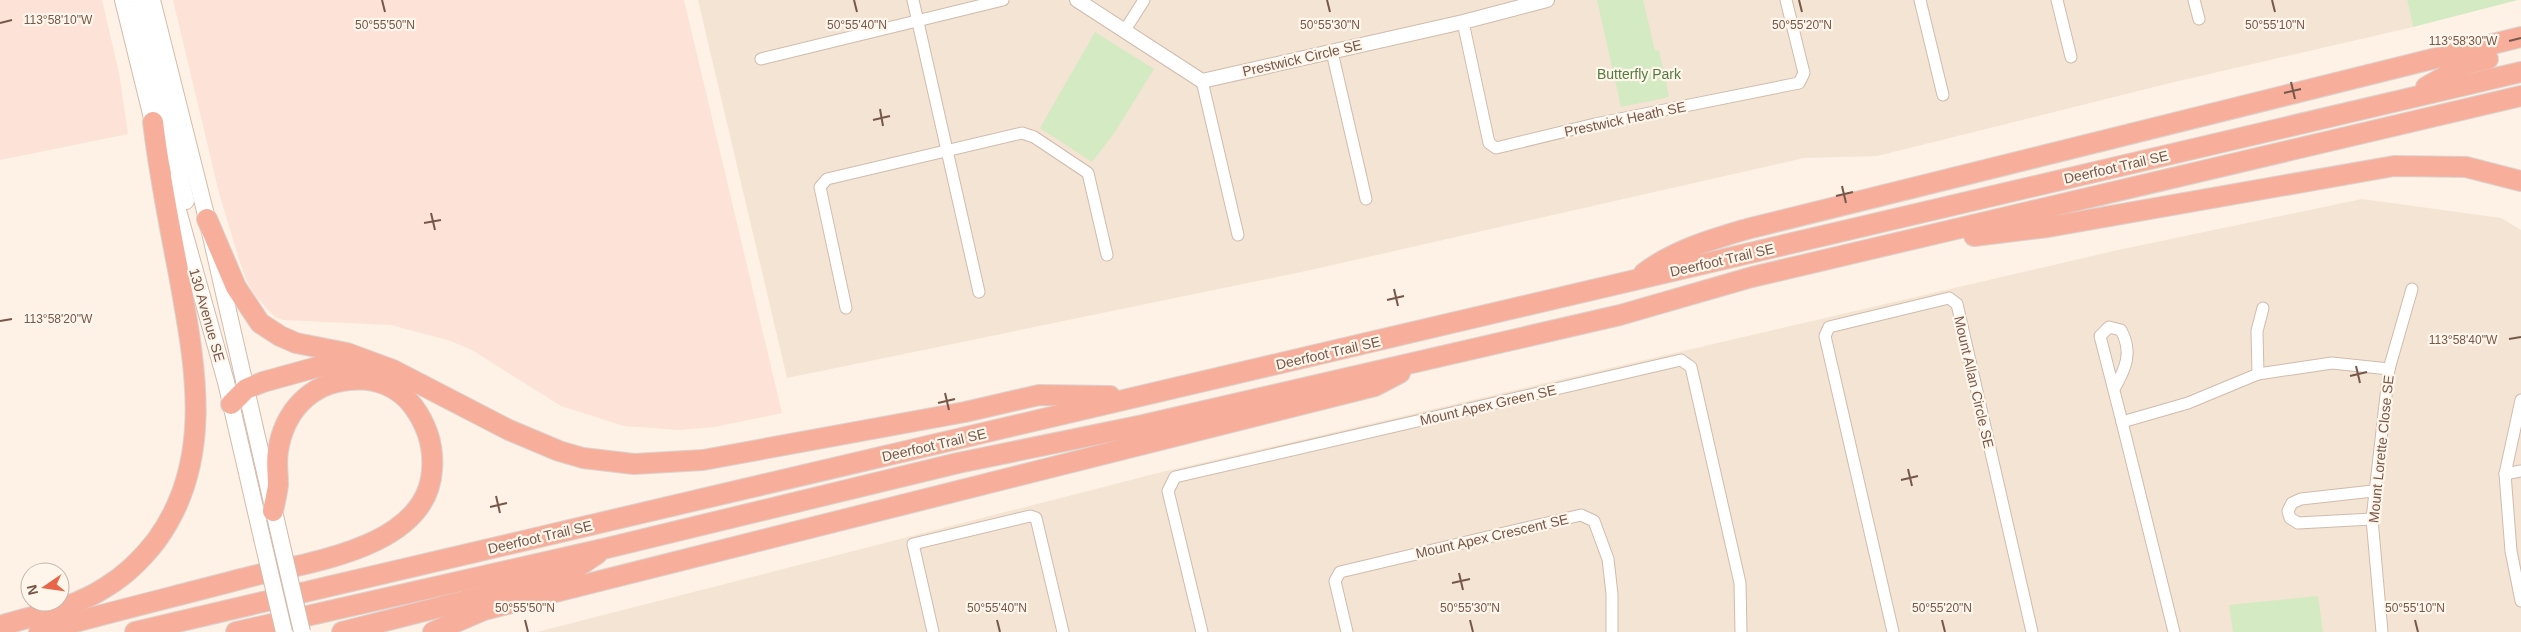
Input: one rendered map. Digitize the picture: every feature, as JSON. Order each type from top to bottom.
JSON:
[{"type":"highway","points":[[1636,279],[1660,261],[1686,248],[1746,229],[2521,37]]},
{"type":"highway","points":[[2404,99],[2467,64],[2521,50]]},
{"type":"highway","name":"Deerfoot Trail SE","points":[[135,632],[2521,72]]},
{"type":"highway","name":"Deerfoot Trail SE","points":[[236,632],[607,548],[958,463],[1143,425],[1620,315],[1752,277],[2521,96]]},
{"type":"highway","points":[[0,626],[69,606],[113,583],[142,558],[161,534],[176,510],[188,475],[196,436],[197,405],[191,340],[158,163],[153,122]]},
{"type":"highway","points":[[1882,246],[2048,228],[2394,166],[2466,167],[2521,181]]},
{"type":"highway","points":[[207,219],[236,286],[260,324],[296,343],[347,353],[393,370],[509,430],[551,448],[583,458],[634,464],[703,460],[965,412],[1039,395],[1139,397]]},
{"type":"highway","points":[[433,632],[484,610],[1112,450],[1375,386],[1427,360]]},
{"type":"highway","points":[[231,404],[246,389],[321,366],[340,363],[393,370]]},
{"type":"highway","points":[[39,632],[243,578],[326,560],[348,553],[387,534],[411,515],[420,504],[432,477],[431,443],[419,414],[398,390],[369,380],[338,381],[311,392],[286,422],[278,450],[278,485],[274,511]]},
{"type":"highway","points":[[342,632],[566,575],[607,548]]},
{"type":"main road","name":"130 Avenue SE","points":[[123,0],[153,122],[231,404],[284,632]]},
{"type":"main road","points":[[138,0],[190,217],[209,284],[235,347]]},
{"type":"main road","name":"130 Avenue SE","points":[[152,0],[207,219],[302,632]]},
{"type":"street","points":[[913,0],[979,292]]},
{"type":"street","points":[[761,59],[1003,0]]},
{"type":"street","points":[[1077,0],[1202,81],[1238,235]]},
{"type":"street","points":[[1125,30],[1144,0]]},
{"type":"street","name":"Prestwick Circle SE","points":[[1202,81],[1463,22],[1547,0]]},
{"type":"street","name":"Prestwick Heath SE","points":[[1463,22],[1488,143],[1496,148],[1595,124],[1799,83],[1804,73],[1786,0]]},
{"type":"street","points":[[1920,0],[1943,95]]},
{"type":"street","points":[[2057,0],[2071,57]]},
{"type":"street","points":[[2194,0],[2199,19]]},
{"type":"street","points":[[1332,52],[1366,199]]},
{"type":"street","points":[[846,308],[820,187],[826,179],[1022,133],[1034,137],[1088,173],[1107,255]]},
{"type":"street","points":[[2389,369],[2412,289]]},
{"type":"street","name":"Mount Allan Circle SE","points":[[1893,632],[1825,336],[1829,327],[1949,298],[1957,304],[2032,632]]},
{"type":"street","points":[[2258,374],[2257,331],[2263,308]]},
{"type":"street","points":[[2114,389],[2125,370],[2128,343],[2121,330],[2109,327],[2100,336],[2174,632]]},
{"type":"street","name":"Mount Apex Green SE","points":[[1202,632],[1168,491],[1175,477],[1681,360],[1691,367],[1740,583],[1742,632]]},
{"type":"street","name":"Mount Lorette Close SE","points":[[2122,422],[2188,402],[2258,374],[2332,362],[2389,369],[2372,519],[2382,632]]},
{"type":"street","points":[[2521,400],[2505,474],[2510,551],[2521,601]]},
{"type":"street","points":[[2505,474],[2521,471]]},
{"type":"street","points":[[2372,519],[2298,523],[2290,518],[2288,511],[2292,503],[2301,499],[2374,491]]},
{"type":"street","name":"Mount Apex Crescent SE","points":[[1347,632],[1335,581],[1340,572],[1581,515],[1594,521],[1608,559],[1612,594],[1612,632]]},
{"type":"street","points":[[932,632],[913,544],[1030,516],[1036,518],[1063,632]]},
{"type":"shaded area","points":[[0,0],[102,0],[119,73],[128,134],[0,160]]},
{"type":"shaded area","points":[[173,0],[684,0],[782,413],[715,427],[679,430],[624,426],[561,406],[472,350],[451,341],[391,325],[283,320],[275,317],[257,298],[246,280],[238,256],[219,193]]},
{"type":"shaded area","points":[[698,0],[2407,0],[2413,27],[2166,84],[1877,156],[1804,158],[1306,271],[787,378]]},
{"type":"shaded area","points":[[2362,199],[2501,218],[2521,230],[2521,632],[537,632],[1162,472],[2118,250]]},
{"type":"green space","name":"Butterfly Park","points":[[1597,0],[1643,0],[1655,51],[1659,50],[1669,97],[1621,107]]},
{"type":"green space","points":[[2407,0],[2518,0],[2413,27]]},
{"type":"green space","points":[[1095,32],[1154,69],[1115,132],[1092,162],[1040,128]]},
{"type":"green space","points":[[2318,596],[2323,632],[2233,632],[2229,605]]}]
